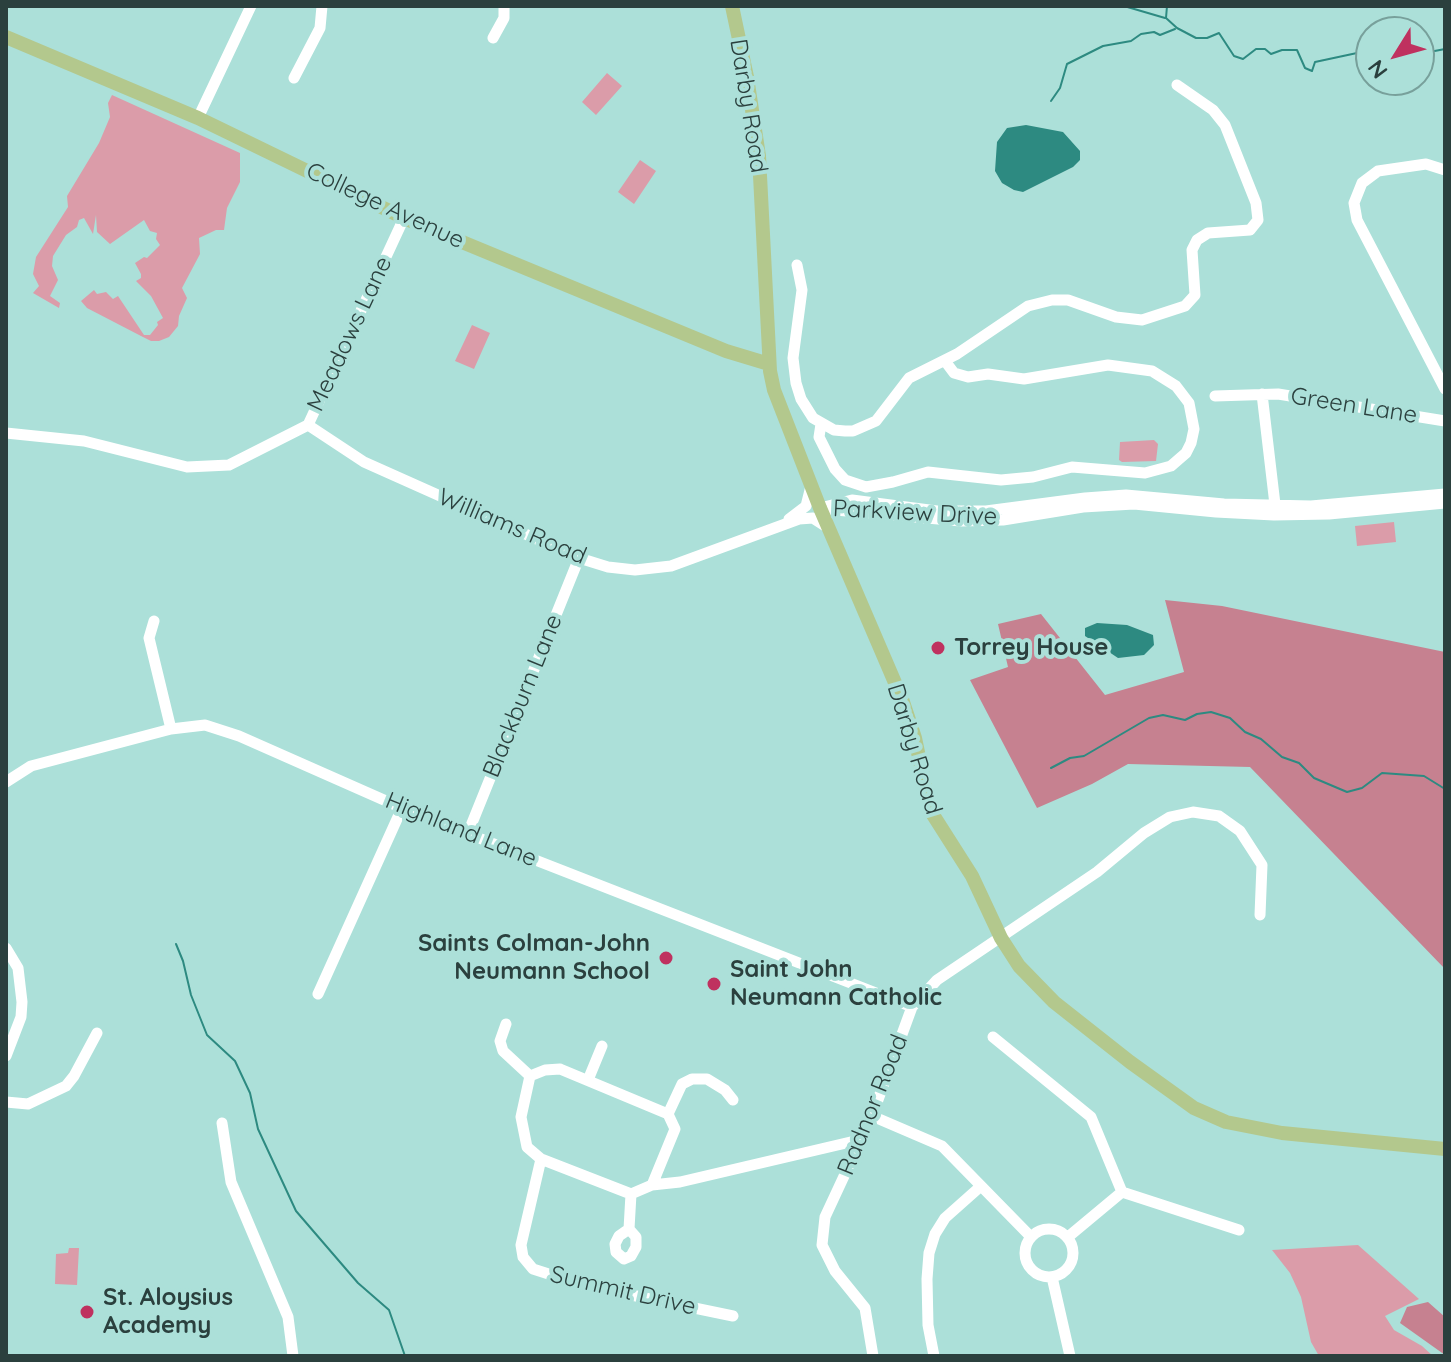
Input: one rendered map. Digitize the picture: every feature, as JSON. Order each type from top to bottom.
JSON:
[{"type":"main road","name":"Darby Road","points":[[732,6],[759,156],[769,364],[777,400],[902,699],[915,738],[930,810],[972,876],[1001,938],[1019,966],[1054,1002],[1194,1108],[1226,1122],[1282,1133],[1445,1149]]},
{"type":"main road","name":"College Avenue","points":[[6,37],[198,118],[404,218],[726,351],[769,364]]},
{"type":"street","points":[[198,118],[251,6]]},
{"type":"street","points":[[294,78],[320,28],[322,6]]},
{"type":"street","points":[[493,38],[504,18],[504,6]]},
{"type":"street","points":[[797,265],[802,290],[793,358],[795,377],[805,407],[821,424],[834,430],[845,431],[870,425],[880,417],[909,378],[945,361],[1028,306],[1045,301],[1068,300],[1116,317],[1136,320],[1185,306],[1195,295],[1192,250],[1197,240],[1208,233],[1245,231],[1255,226],[1258,220],[1256,203],[1225,125],[1213,110],[1177,85]]},
{"type":"street","points":[[1445,170],[1426,164],[1378,171],[1362,183],[1354,203],[1357,220],[1445,389]]},
{"type":"street","name":"Meadows Lane","points":[[6,433],[84,441],[187,467],[229,465],[308,425],[404,218]]},
{"type":"street","points":[[821,424],[819,437],[835,469],[845,480],[866,487],[928,472],[1001,480],[1033,477],[1072,467],[1145,473],[1171,466],[1186,453],[1191,443],[1194,429],[1189,403],[1176,386],[1152,371],[1108,365],[1024,379],[988,374],[968,377],[954,373],[945,361]]},
{"type":"street","name":"Green Lane","points":[[1262,394],[1275,510]]},
{"type":"street","name":"Green Lane","points":[[1215,396],[1287,395],[1445,421]]},
{"type":"street","name":"Williams Road","points":[[308,425],[364,462],[579,558],[608,567],[635,570],[662,567],[703,555],[774,527],[813,518],[829,529]]},
{"type":"street","name":"Williams Road","points":[[774,527],[806,506],[811,486]]},
{"type":"street","name":"Parkview Drive","points":[[1275,510],[1445,494]]},
{"type":"street","name":"Parkview Drive","points":[[820,508],[846,500],[921,514],[999,515],[1116,495],[1145,495],[1210,507],[1342,513],[1445,503]]},
{"type":"street","name":"Blackburn Lane","points":[[468,833],[579,558]]},
{"type":"street","points":[[154,621],[149,638],[171,729]]},
{"type":"street","name":"Highland Lane","points":[[6,782],[31,766],[171,729],[205,725],[239,736],[402,808],[912,1007]]},
{"type":"street","points":[[318,994],[402,808]]},
{"type":"street","name":"Radnor Road","points":[[873,1356],[865,1308],[835,1271],[822,1245],[825,1217],[872,1116],[912,1007],[937,980],[1097,872],[1144,833],[1170,817],[1193,812],[1219,816],[1240,831],[1262,865],[1260,915]]},
{"type":"street","points":[[6,948],[18,968],[22,1002],[21,1017],[6,1056]]},
{"type":"street","points":[[506,1024],[500,1041],[503,1051],[530,1076]]},
{"type":"street","points":[[6,1102],[28,1104],[66,1086],[97,1033]]},
{"type":"street","points":[[993,1037],[1091,1117],[1122,1192],[1239,1230]]},
{"type":"street","points":[[588,1080],[602,1046]]},
{"type":"street","points":[[530,1076],[545,1070],[560,1069],[668,1114],[675,1129],[652,1185]]},
{"type":"street","points":[[530,1076],[521,1117],[527,1147],[541,1159],[631,1194],[652,1185],[680,1182],[859,1140]]},
{"type":"street","points":[[668,1114],[682,1084],[692,1079],[707,1079],[725,1090],[733,1100]]},
{"type":"street","points":[[872,1116],[942,1146],[1031,1237]]},
{"type":"street","points":[[222,1123],[231,1182],[288,1317],[293,1356]]},
{"type":"street","name":"Summit Drive","points":[[541,1159],[521,1245],[527,1264],[544,1275],[583,1285],[733,1316]]},
{"type":"street","points":[[934,1356],[928,1325],[929,1253],[935,1234],[945,1218],[981,1186]]},
{"type":"street","points":[[1068,1237],[1122,1192]]},
{"type":"street","points":[[629,1229],[631,1194]]},
{"type":"street","points":[[1049,1229],[1068,1237],[1073,1250],[1071,1263],[1065,1272],[1052,1277],[1037,1274],[1028,1264],[1025,1251],[1031,1237],[1049,1229]]},
{"type":"street","points":[[1052,1277],[1070,1356]]},
{"type":"shaded area","points":[[607,73],[622,86],[596,115],[582,102]]},
{"type":"shaded area","points":[[112,95],[240,153],[240,182],[227,208],[224,230],[216,230],[199,238],[200,254],[182,288],[187,298],[178,326],[169,337],[159,341],[141,336],[87,308],[81,301],[94,290],[97,294],[106,292],[113,299],[118,296],[144,335],[150,335],[158,325],[157,322],[163,318],[151,296],[136,281],[141,274],[135,263],[147,258],[160,245],[156,239],[157,233],[150,231],[144,220],[110,244],[97,232],[96,215],[93,234],[84,218],[79,220],[77,227],[66,235],[53,256],[52,266],[58,280],[50,296],[60,303],[59,308],[33,293],[39,286],[33,274],[36,257],[68,207],[67,196],[99,143],[110,117],[108,103]]},
{"type":"shaded area","points":[[640,160],[656,171],[634,204],[618,192]]},
{"type":"shaded area","points":[[472,325],[490,333],[474,369],[455,361]]},
{"type":"shaded area","points":[[1154,440],[1158,444],[1156,461],[1119,460],[1120,442]]},
{"type":"shaded area","points":[[1394,522],[1396,542],[1357,546],[1355,526]]},
{"type":"shaded area","points":[[1165,600],[1222,606],[1445,652],[1445,969],[1250,767],[1128,764],[1037,808],[970,680],[1008,667],[998,624],[1041,614],[1105,695],[1184,672]]},
{"type":"shaded area","points":[[1358,1245],[1419,1299],[1385,1316],[1394,1330],[1433,1356],[1319,1356],[1311,1342],[1301,1297],[1290,1273],[1272,1250]]},
{"type":"shaded area","points":[[69,1248],[79,1248],[77,1285],[55,1284],[56,1254],[68,1253]]},
{"type":"shaded area","points":[[1428,1302],[1445,1317],[1445,1355],[1400,1323],[1407,1307]]},
{"type":"water","points":[[1026,125],[1063,132],[1080,151],[1080,160],[1073,167],[1023,192],[1002,183],[995,171],[997,142],[1007,128]]},
{"type":"water","points":[[1097,623],[1127,625],[1153,635],[1154,645],[1144,655],[1118,658],[1085,636],[1085,628]]},
{"type":"waterway","points":[[1108,6],[1116,6]]},
{"type":"waterway","points":[[1124,6],[1165,18]]},
{"type":"waterway","points":[[1167,6],[1166,18],[1177,28],[1196,38],[1219,33],[1234,56],[1243,59],[1256,49],[1265,49],[1271,54],[1297,50],[1305,68],[1312,71],[1315,62],[1355,53]]},
{"type":"waterway","points":[[1051,101],[1060,88],[1067,64],[1103,46],[1131,41],[1141,34],[1154,32],[1160,35],[1175,29]]},
{"type":"waterway","points":[[1435,51],[1445,49]]},
{"type":"waterway","points":[[1051,768],[1070,758],[1084,756],[1149,718],[1163,715],[1185,720],[1211,712],[1230,718],[1282,757],[1299,763],[1314,778],[1347,792],[1362,788],[1382,773],[1424,776],[1445,789]]},
{"type":"waterway","points":[[176,944],[207,1035],[235,1061],[250,1093],[258,1129],[296,1211],[358,1283],[389,1310],[405,1356]]},
{"type":"place","name":"Torrey House","points":[[938,648]]},
{"type":"place","name":"Saints Colman-John Neumann School","points":[[666,958]]},
{"type":"place","name":"Saint John Neumann Catholic","points":[[714,984]]},
{"type":"place","name":"St. Aloysius Academy","points":[[87,1312]]}]
